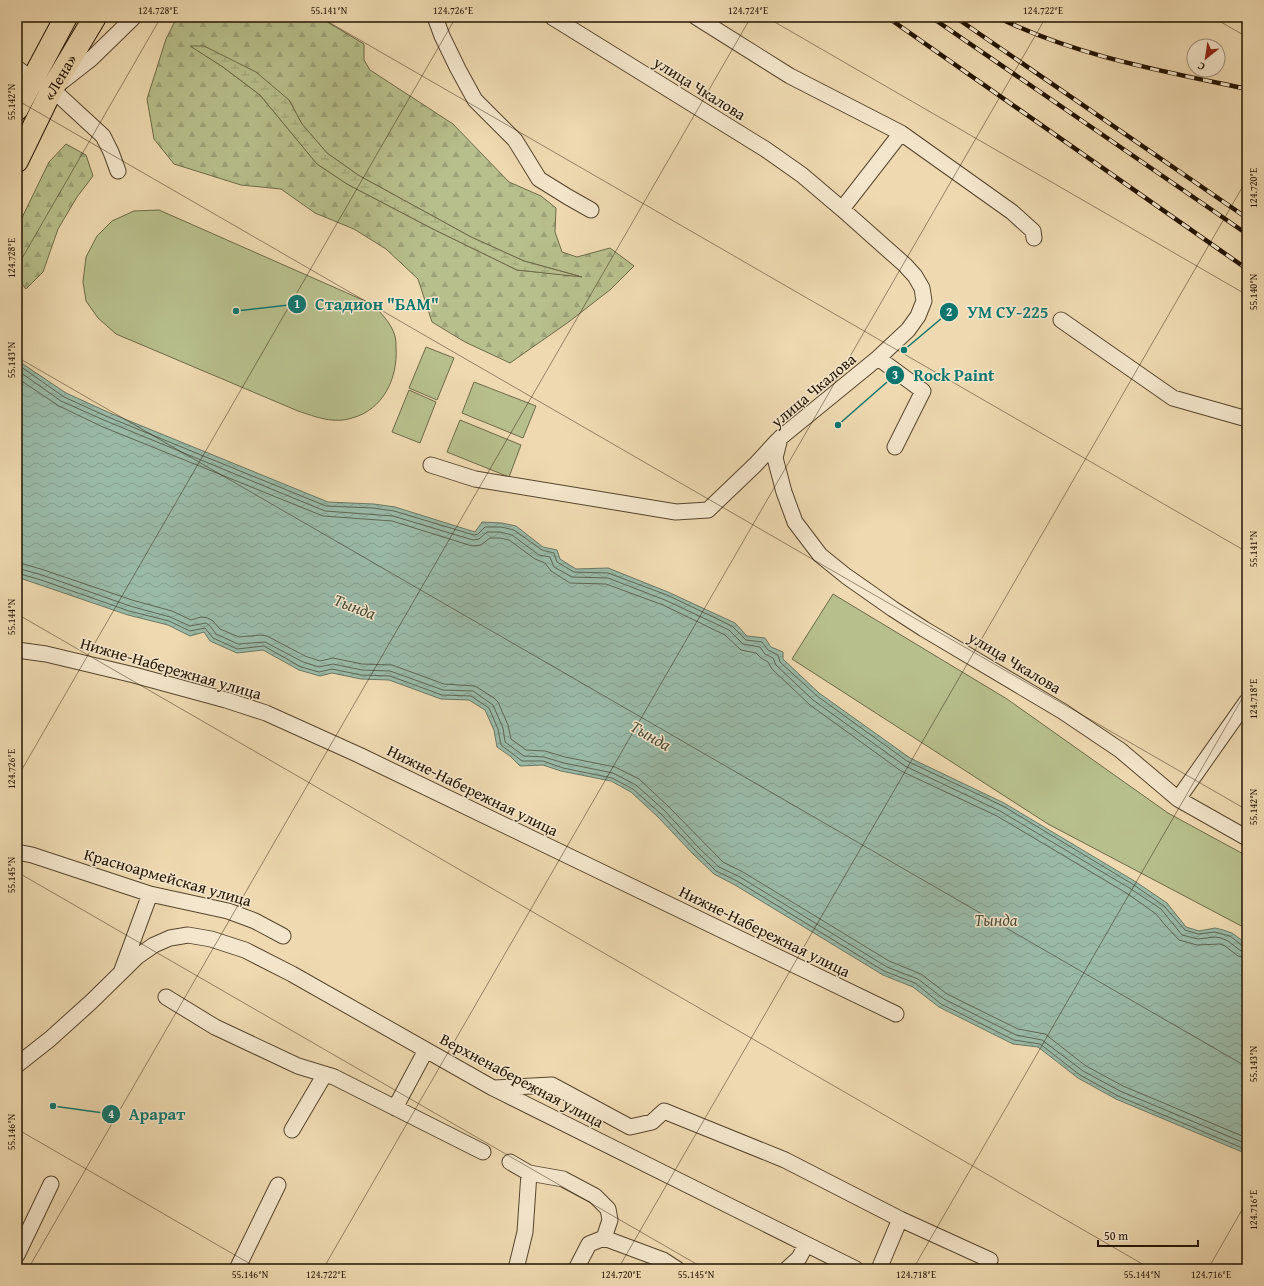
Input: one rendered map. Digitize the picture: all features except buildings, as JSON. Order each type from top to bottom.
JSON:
[{"type":"highway","name":"«Лена»","points":[[17,109],[25,73],[66,17]]},
{"type":"highway","name":"«Лена»","points":[[17,161],[52,90],[95,17]]},
{"type":"street","points":[[52,90],[92,58],[134,17]]},
{"type":"street","points":[[435,17],[455,62],[475,100],[515,140],[539,179],[591,210]]},
{"type":"street","name":"улица Чкалова","points":[[552,17],[765,149],[802,175],[905,265],[915,276],[922,288],[924,300],[918,316],[908,330],[878,358],[780,438],[775,458],[784,492],[795,522],[820,555],[846,576],[893,609],[1062,711],[1120,750],[1178,800],[1247,838]]},
{"type":"street","points":[[696,17],[790,76],[900,133],[1012,212],[1033,231],[1034,238]]},
{"type":"street","points":[[25,73],[52,90],[103,136],[118,171]]},
{"type":"street","points":[[842,209],[900,133]]},
{"type":"street","points":[[1061,320],[1173,398],[1247,419]]},
{"type":"street","points":[[878,358],[923,391],[895,447]]},
{"type":"street","points":[[431,465],[475,479],[490,482],[676,512],[708,510],[755,465],[780,438]]},
{"type":"street","name":"Нижне-Набережная улица","points":[[17,650],[46,654],[134,675],[226,700],[266,713],[359,755],[896,1014]]},
{"type":"street","points":[[1178,800],[1247,701]]},
{"type":"street","name":"Красноармейская улица","points":[[17,852],[150,894],[228,911],[255,921],[283,936]]},
{"type":"street","points":[[17,1065],[50,1039],[121,974],[150,894]]},
{"type":"street","name":"Верхненабережная улица","points":[[121,974],[138,956],[170,938],[188,935],[211,939],[244,950],[292,974],[493,1088],[856,1269]]},
{"type":"street","points":[[166,997],[215,1027],[298,1066],[334,1077],[483,1152]]},
{"type":"street","points":[[395,1108],[426,1050]]},
{"type":"street","points":[[292,1130],[325,1074]]},
{"type":"street","points":[[493,1088],[552,1085],[630,1127],[652,1122],[664,1111],[785,1160],[900,1219],[990,1260]]},
{"type":"street","points":[[510,1162],[529,1173],[563,1179],[595,1196],[608,1208],[610,1220],[604,1238]]},
{"type":"street","points":[[516,1269],[525,1232],[529,1173]]},
{"type":"street","points":[[17,1255],[51,1184]]},
{"type":"street","points":[[237,1269],[278,1185]]},
{"type":"street","points":[[879,1269],[900,1219]]},
{"type":"street","points":[[576,1269],[589,1244],[604,1238],[663,1260],[677,1269]]},
{"type":"street","points":[[787,1269],[799,1258],[806,1245]]},
{"type":"green space","points":[[177,17],[319,17],[364,44],[364,60],[370,70],[453,124],[509,182],[541,196],[556,208],[555,232],[562,252],[577,257],[610,248],[634,266],[611,289],[570,321],[510,363],[465,342],[432,322],[418,279],[386,249],[354,229],[315,213],[281,189],[241,185],[174,164],[154,139],[147,99],[166,39]],"holes":[[[191,46],[289,100],[302,124],[327,153],[358,175],[471,237],[524,261],[579,276],[517,270],[433,229],[347,184],[317,164],[260,95],[223,67]]]},
{"type":"green space","points":[[190,46],[204,46],[256,72],[289,100],[302,124],[327,153],[358,175],[471,237],[524,261],[582,277],[517,270],[433,229],[347,184],[317,164],[260,95],[223,67]]},
{"type":"green space","points":[[66,144],[86,155],[93,176],[77,197],[58,229],[43,272],[26,289],[17,278],[17,228],[49,162]]},
{"type":"green space","points":[[159,210],[372,304],[389,323],[396,340],[396,359],[394,370],[391,381],[380,400],[363,414],[345,420],[332,420],[318,417],[298,411],[116,334],[98,318],[86,301],[83,282],[86,257],[97,236],[112,221],[134,211]]},
{"type":"green space","points":[[426,347],[454,358],[437,400],[409,388]]},
{"type":"green space","points":[[474,382],[536,406],[523,438],[462,413]]},
{"type":"green space","points":[[409,390],[436,402],[420,443],[392,432]]},
{"type":"green space","points":[[460,420],[521,445],[509,477],[447,452]]},
{"type":"green space","points":[[833,594],[1007,699],[1168,813],[1247,856],[1247,929],[1048,824],[792,659]]},
{"type":"water","name":"Тында","points":[[17,360],[66,393],[110,413],[328,502],[374,504],[395,507],[475,532],[482,522],[502,523],[516,526],[543,547],[557,550],[560,559],[576,569],[608,568],[668,592],[735,623],[747,636],[765,638],[771,647],[783,652],[783,659],[819,693],[910,758],[1004,803],[1136,882],[1167,903],[1186,927],[1199,931],[1215,928],[1232,933],[1247,944],[1247,1154],[1116,1099],[1078,1078],[1038,1047],[1013,1044],[939,1007],[913,987],[883,975],[735,885],[714,874],[631,792],[611,781],[561,771],[543,765],[520,766],[510,756],[497,747],[494,730],[485,710],[469,700],[441,699],[389,680],[361,679],[332,673],[320,676],[299,670],[263,650],[237,653],[210,641],[204,632],[190,636],[168,625],[128,615],[17,577]]},
{"type":"railway","points":[[887,17],[1247,269]]},
{"type":"railway","points":[[931,17],[1247,234]]},
{"type":"railway","points":[[955,17],[1247,218]]},
{"type":"railway","points":[[997,17],[1027,31],[1088,52],[1151,69],[1247,89]]},
{"type":"place","name":"Стадион \"БАМ\"","points":[[236,311]]},
{"type":"place","name":"УМ СУ-225","points":[[904,350]]},
{"type":"place","name":"Rock Paint","points":[[838,425]]},
{"type":"place","name":"Арарат","points":[[53,1106]]}]
